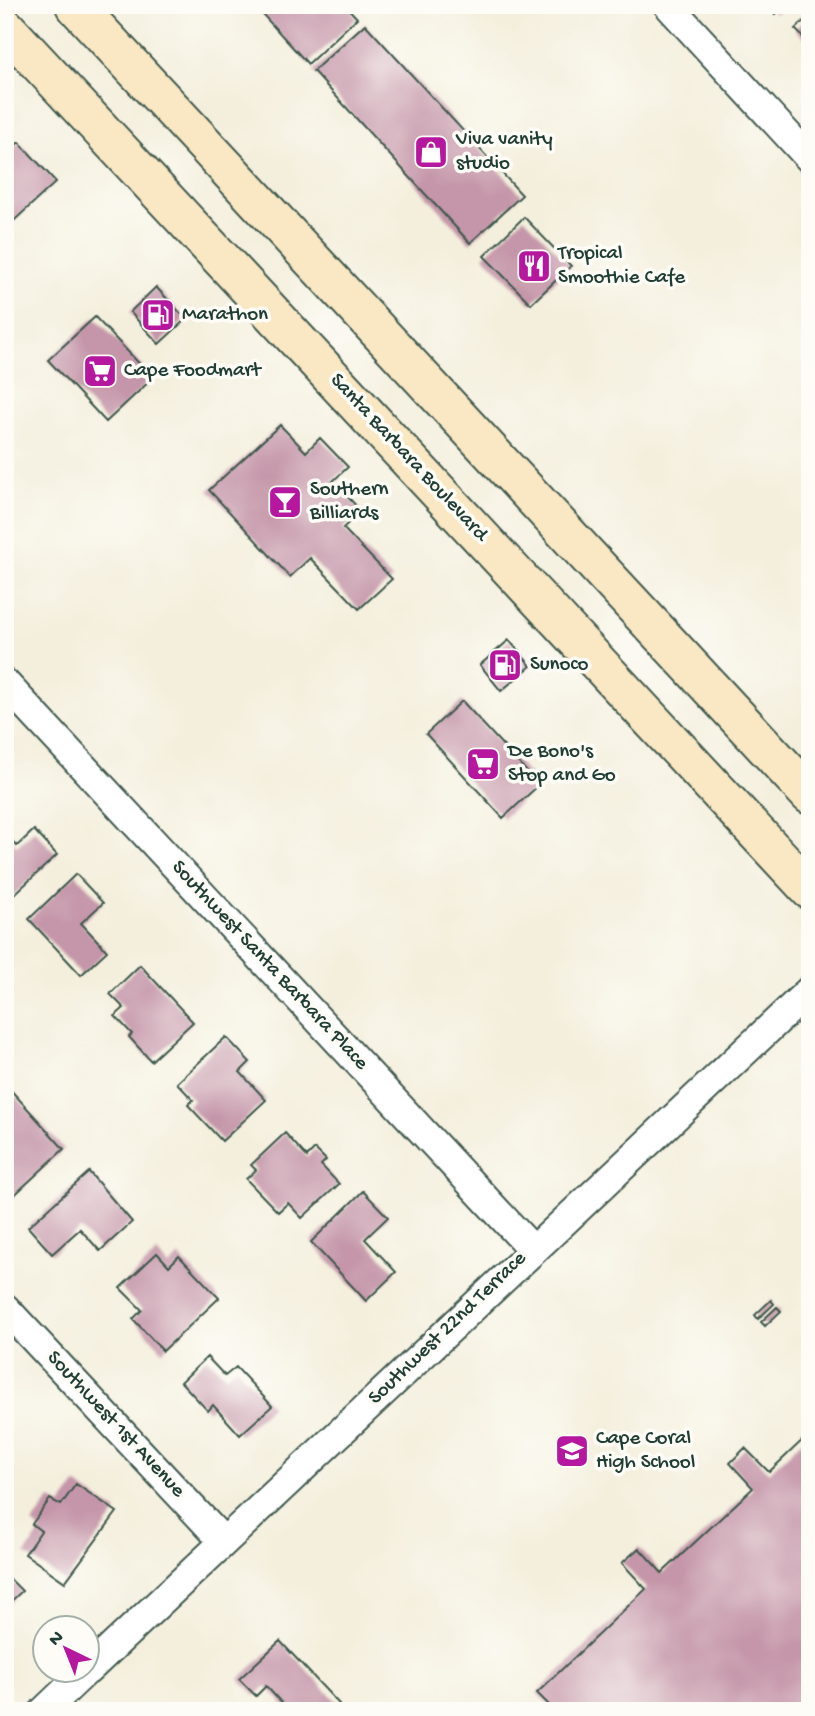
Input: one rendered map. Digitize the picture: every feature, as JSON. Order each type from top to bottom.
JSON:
[{"type":"main road","points":[[75,5],[810,795]]},
{"type":"main road","name":"Santa Barbara Boulevard","points":[[5,27],[810,890]]},
{"type":"street","points":[[668,5],[810,159]]},
{"type":"street","name":"Southwest Santa Barbara Place","points":[[5,683],[532,1250]]},
{"type":"street","name":"Southwest 22nd Terrace","points":[[102,1656],[810,990]]},
{"type":"street","name":"Southwest 1st Avenue","points":[[5,1308],[224,1542]]},
{"type":"street","name":"Southwest 22nd Terrace","points":[[44,1711],[72,1684]]},
{"type":"building","points":[[254,5],[345,5],[357,18],[308,64]]},
{"type":"building","points":[[767,5],[784,5],[775,14]]},
{"type":"building","points":[[810,15],[810,44],[795,29]]},
{"type":"building","points":[[365,24],[522,195],[470,243],[313,71]]},
{"type":"building","points":[[19,142],[56,182],[5,229],[5,155]]},
{"type":"building","points":[[524,217],[571,266],[531,304],[484,256]]},
{"type":"building","points":[[156,287],[186,319],[159,344],[130,312]]},
{"type":"building","points":[[95,317],[153,378],[106,422],[48,360]]},
{"type":"building","points":[[280,425],[306,452],[320,438],[348,467],[333,481],[361,511],[343,528],[392,579],[359,609],[310,558],[290,577],[209,490]]},
{"type":"building","points":[[509,640],[531,666],[501,691],[480,665]]},
{"type":"building","points":[[462,701],[539,785],[503,818],[426,734]]},
{"type":"building","points":[[34,830],[57,855],[5,903],[5,834],[17,846]]},
{"type":"building","points":[[76,874],[103,903],[81,923],[107,951],[81,975],[29,919]]},
{"type":"building","points":[[140,965],[193,1022],[151,1061],[129,1037],[132,1034],[115,1016],[124,1008],[110,994]]},
{"type":"building","points":[[226,1037],[250,1062],[240,1072],[266,1100],[222,1141],[188,1105],[193,1100],[177,1083]]},
{"type":"building","points":[[8,1087],[64,1149],[10,1199],[5,1194],[5,1089]]},
{"type":"building","points":[[285,1133],[307,1157],[315,1149],[326,1160],[321,1165],[339,1184],[302,1218],[288,1203],[278,1212],[246,1179],[256,1170],[251,1165]]},
{"type":"building","points":[[89,1172],[132,1222],[100,1251],[80,1229],[52,1254],[28,1227]]},
{"type":"building","points":[[363,1191],[388,1217],[365,1239],[396,1272],[366,1301],[311,1242]]},
{"type":"building","points":[[157,1253],[169,1266],[179,1256],[219,1298],[163,1351],[133,1319],[142,1310],[120,1288]]},
{"type":"building","points":[[771,1300],[774,1304],[758,1319],[755,1315]]},
{"type":"building","points":[[777,1307],[781,1311],[765,1326],[761,1322]]},
{"type":"building","points":[[207,1357],[225,1376],[236,1367],[272,1406],[240,1435],[213,1405],[208,1411],[181,1382]]},
{"type":"building","name":"Cape Coral High School","points":[[810,1433],[810,1711],[555,1711],[537,1693],[646,1589],[622,1563],[639,1548],[662,1573],[753,1488],[730,1463],[745,1448],[769,1472]]},
{"type":"building","points":[[76,1484],[117,1512],[65,1582],[25,1554],[41,1531],[32,1524],[50,1499],[61,1505]]},
{"type":"building","points":[[5,1574],[22,1591],[5,1607]]},
{"type":"building","points":[[280,1641],[339,1704],[331,1711],[289,1711],[266,1686],[256,1696],[239,1679]]},
{"type":"place","name":"Viva vanity studio","points":[[431,152]]},
{"type":"place","name":"Tropical Smoothie Cafe","points":[[534,266]]},
{"type":"place","name":"Marathon","points":[[158,315]]},
{"type":"place","name":"Cape Foodmart","points":[[100,371]]},
{"type":"place","name":"Southern Billiards","points":[[285,502]]},
{"type":"place","name":"Sunoco","points":[[505,665]]},
{"type":"place","name":"De Bono's Stop and Go","points":[[483,764]]},
{"type":"place","name":"Cape Coral High School","points":[[572,1451]]}]
